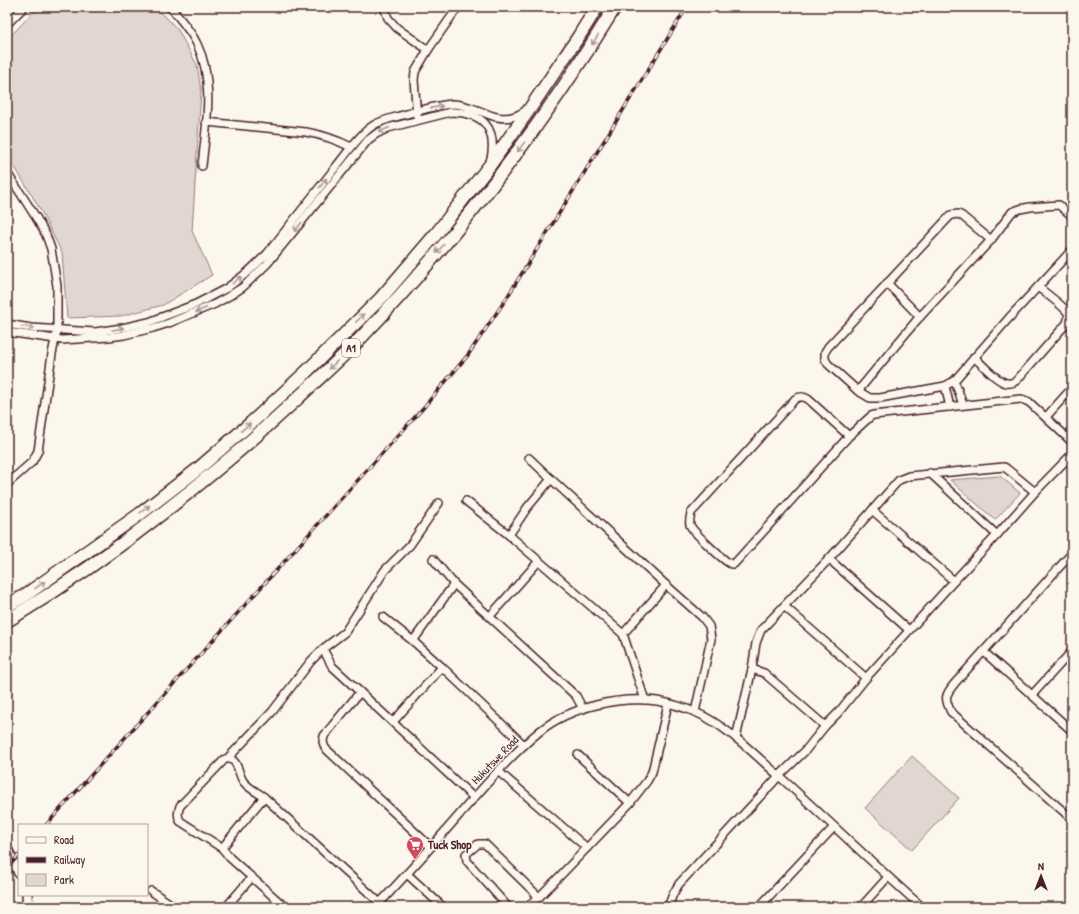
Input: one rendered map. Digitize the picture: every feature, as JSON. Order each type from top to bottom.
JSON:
[{"type":"highway","name":"A1","points":[[7,606],[37,587],[140,514],[198,469],[251,424],[381,298],[436,234],[490,165],[531,108],[579,36],[596,7]]},
{"type":"highway","name":"A1","points":[[7,621],[60,587],[136,534],[209,477],[255,438],[355,343],[447,242],[521,148],[593,43],[615,7]]},
{"type":"street","points":[[7,24],[24,7]]},
{"type":"street","points":[[384,7],[388,18],[397,28],[428,50]]},
{"type":"street","points":[[418,120],[414,80],[415,72],[428,50],[458,7]]},
{"type":"street","points":[[171,8],[191,33],[203,59],[206,72],[208,87],[202,166]]},
{"type":"street","points":[[7,324],[57,330],[85,332],[104,331],[149,322],[196,304],[227,288],[248,272],[267,254],[351,148],[368,129],[374,125],[383,120],[443,106],[459,105],[474,108],[492,116],[507,118],[516,116],[531,108]]},
{"type":"street","points":[[7,332],[66,340],[109,337],[137,332],[176,320],[215,304],[243,287],[267,264],[368,140],[381,130],[451,112],[469,114],[480,119],[489,128],[493,139],[490,165]]},
{"type":"street","points":[[206,122],[314,133],[336,140],[351,148]]},
{"type":"street","points":[[7,173],[46,235],[57,286],[57,330],[38,451],[32,462],[7,484]]},
{"type":"street","points":[[858,391],[920,317],[991,240],[1012,212],[1030,207],[1059,205],[1072,216]]},
{"type":"street","points":[[991,240],[962,216],[958,214],[951,215],[828,347],[825,359],[828,364],[858,391],[870,398],[880,398],[945,386],[954,381],[974,357],[1072,250]]},
{"type":"street","points":[[887,283],[920,317]]},
{"type":"street","points":[[974,357],[999,380],[1005,383],[1016,381],[1067,323],[1068,319],[1068,314],[1065,309],[1038,287]]},
{"type":"street","points":[[954,381],[963,405]]},
{"type":"street","points":[[945,386],[950,407]]},
{"type":"street","points":[[1046,417],[1072,388]]},
{"type":"street","points":[[849,436],[808,398],[799,397],[795,399],[691,513],[689,520],[690,526],[699,537],[731,564],[734,564],[849,436],[874,415],[1020,399],[1029,402],[1072,442]]},
{"type":"street","points":[[668,907],[679,884],[779,776],[805,751],[866,678],[909,630],[1035,492],[1072,454]]},
{"type":"street","points":[[529,458],[702,617],[709,626],[711,639],[695,712]]},
{"type":"street","points":[[736,738],[758,636],[761,630],[830,559],[899,480],[909,476],[930,473],[1004,467],[1035,492]]},
{"type":"street","points":[[930,473],[997,535]]},
{"type":"street","points":[[510,535],[527,508],[551,479]]},
{"type":"street","points":[[466,501],[510,535],[623,634],[645,700]]},
{"type":"street","points":[[285,907],[230,858],[222,848],[180,821],[178,811],[180,806],[193,792],[272,712],[311,661],[322,650],[345,632],[385,570],[410,546],[439,503]]},
{"type":"street","points":[[872,510],[954,581]]},
{"type":"street","points":[[1072,553],[948,692],[946,698],[951,712],[1072,819]]},
{"type":"street","points":[[432,559],[454,584],[576,696],[583,709]]},
{"type":"street","points":[[830,559],[909,630]]},
{"type":"street","points":[[490,616],[539,561]]},
{"type":"street","points":[[413,641],[454,584]]},
{"type":"street","points":[[623,634],[666,585]]},
{"type":"street","points":[[784,606],[866,678]]},
{"type":"street","points":[[383,617],[442,666],[524,745]]},
{"type":"street","points":[[322,650],[332,666],[474,798]]},
{"type":"street","points":[[1032,695],[1072,651]]},
{"type":"street","points":[[984,652],[1072,731]]},
{"type":"street","points":[[393,722],[442,666]]},
{"type":"street","points":[[752,669],[764,673],[825,726]]},
{"type":"street","points":[[360,692],[324,736],[323,742],[325,748],[431,847]]},
{"type":"street","name":"Hukutswe Road","points":[[378,905],[498,772],[524,745],[554,721],[594,706],[645,700],[659,701],[695,712],[736,738],[794,789],[922,907]]},
{"type":"street","points":[[526,907],[539,897],[587,848],[630,803],[647,781],[652,772],[668,704]]},
{"type":"street","points":[[578,754],[630,803]]},
{"type":"street","points":[[228,758],[236,764],[243,781],[249,787],[264,796],[378,905]]},
{"type":"street","points":[[498,772],[587,848]]},
{"type":"street","points":[[222,848],[264,796]]},
{"type":"street","points":[[759,907],[834,827]]},
{"type":"street","points":[[508,907],[467,861],[466,854],[478,844],[485,844],[539,897]]},
{"type":"street","points":[[7,849],[18,871]]},
{"type":"street","points":[[407,874],[443,907]]},
{"type":"street","points":[[226,907],[252,877]]},
{"type":"street","points":[[861,907],[888,877]]},
{"type":"street","points":[[151,891],[170,906]]},
{"type":"street","points":[[28,896],[28,907]]},
{"type":"green space","points":[[44,7],[150,7],[164,15],[178,30],[197,65],[201,90],[192,231],[212,275],[163,305],[121,316],[67,318],[62,253],[40,209],[7,154],[7,40],[32,13]]},
{"type":"green space","points":[[1000,476],[1020,493],[995,520],[950,480]]},
{"type":"green space","points":[[912,756],[959,798],[912,850],[865,808]]},
{"type":"railway","points":[[47,824],[424,407],[468,355],[506,299],[687,7]]},
{"type":"railway","points":[[7,868],[18,856]]},
{"type":"place","name":"Tuck Shop","points":[[415,860]]}]
